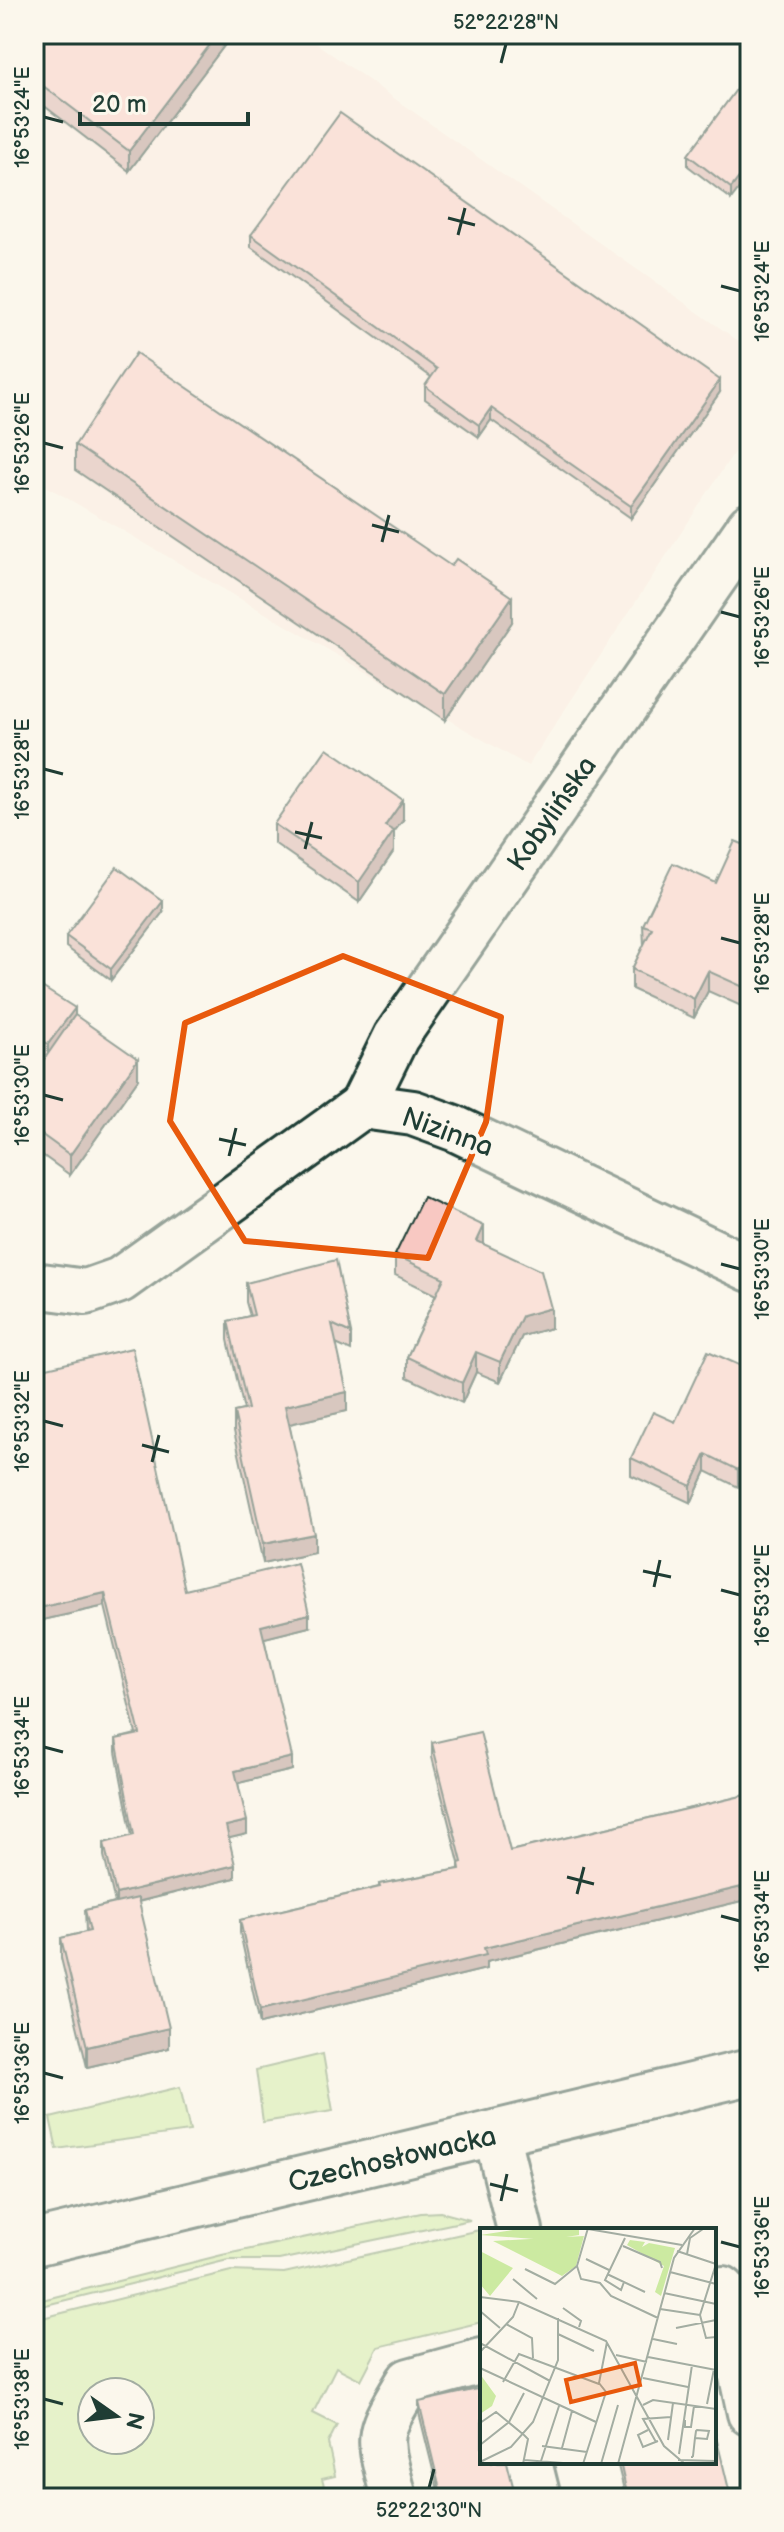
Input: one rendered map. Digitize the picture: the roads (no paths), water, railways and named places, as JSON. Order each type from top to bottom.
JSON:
[{"type":"street","name":"Kobylińska","points":[[362,1106],[396,1037],[750,526]]},
{"type":"street","name":"Nizinna","points":[[34,1285],[86,1292],[120,1280],[362,1106],[413,1113],[454,1128],[750,1269]]},
{"type":"street","name":"Czechosłowacka","points":[[34,2243],[750,2072]]},
{"type":"street","points":[[496,2133],[520,2228]]},
{"type":"street","points":[[34,2262],[106,2225]]},
{"type":"street","points":[[716,2290],[723,2289],[750,2413]]},
{"type":"street","points":[[394,2498],[380,2439],[381,2427],[409,2381],[480,2362]]},
{"type":"street","points":[[530,2464],[538,2498]]}]
